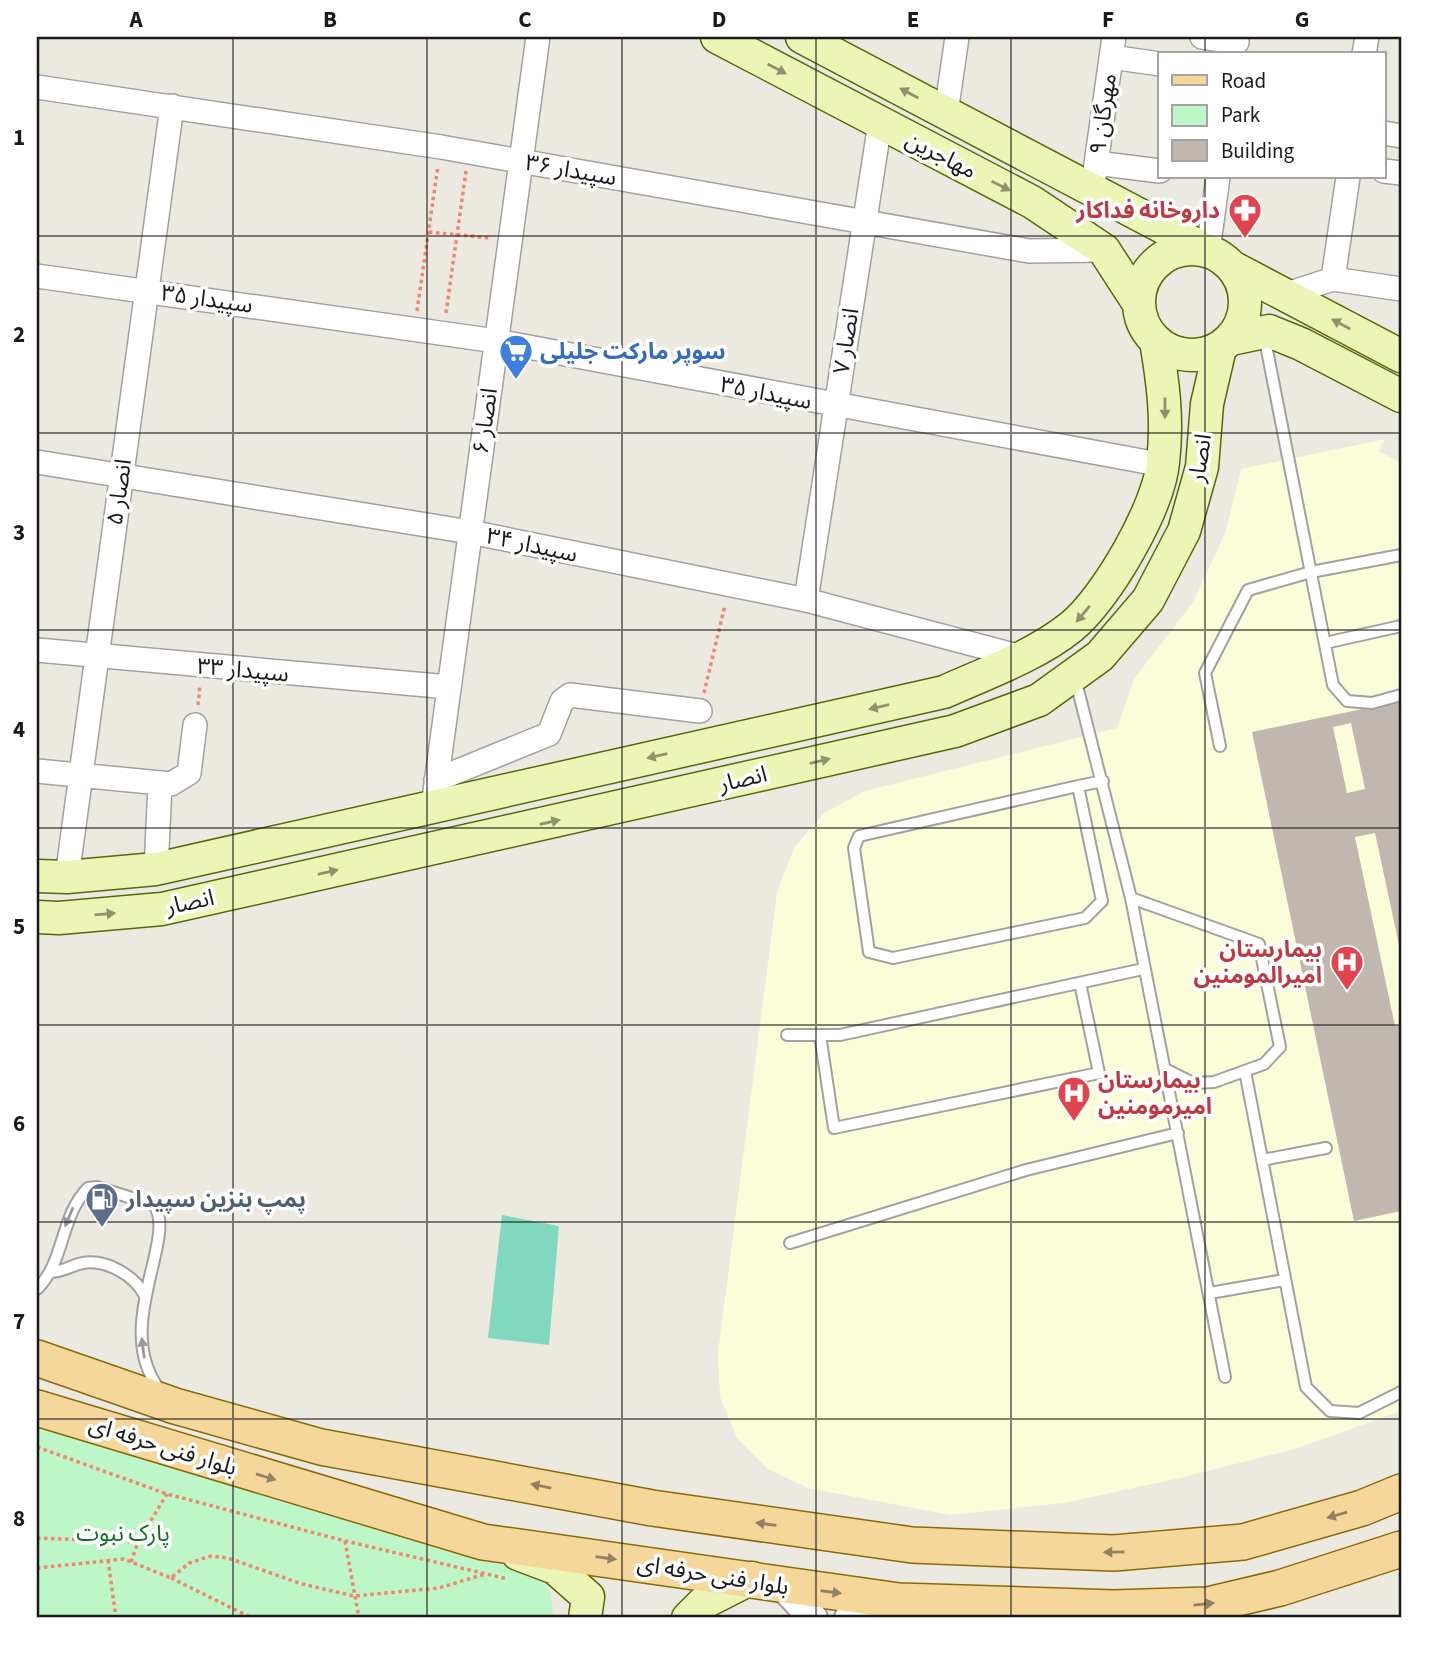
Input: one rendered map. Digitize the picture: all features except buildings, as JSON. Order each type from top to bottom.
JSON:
[{"type":"main road","name":"مهاجرین","points":[[717,37],[1032,202],[1104,250],[1139,304]]},
{"type":"main road","name":"مهاجرین","points":[[802,37],[946,113],[1094,177],[1220,259],[1401,356]]},
{"type":"main road","points":[[1225,343],[1245,312],[1245,296],[1220,259],[1192,250],[1165,257],[1146,277],[1139,304],[1147,330],[1156,341],[1180,354],[1207,353],[1225,343],[1269,331],[1301,344],[1401,397]]},
{"type":"main road","name":"انصار","points":[[52,876],[156,869],[434,793],[774,730],[944,692],[1021,657],[1072,626],[1114,577],[1146,516],[1163,465],[1166,401],[1156,341]]},
{"type":"main road","name":"انصار","points":[[37,917],[59,918],[162,909],[955,731],[1039,701],[1100,656],[1148,600],[1184,531],[1202,467],[1207,404],[1225,343]]},
{"type":"main road","points":[[774,730],[783,769]]},
{"type":"main road","points":[[430,849],[434,793]]},
{"type":"main road","name":"بلوار فنی حرفه ای","points":[[37,1358],[175,1406],[321,1447],[652,1508],[912,1545],[1114,1553],[1243,1542],[1363,1508],[1401,1492]]},
{"type":"main road","name":"بلوار فنی حرفه ای","points":[[37,1408],[485,1558],[768,1582],[899,1601],[1114,1608],[1208,1605],[1280,1588],[1401,1549]]},
{"type":"main road","points":[[485,1558],[555,1568],[588,1597],[585,1618]]},
{"type":"main road","points":[[688,1618],[703,1603],[768,1582]]},
{"type":"street","name":"انصار ۶","points":[[434,793],[538,37]]},
{"type":"street","points":[[946,113],[957,37]]},
{"type":"street","points":[[1202,37],[1237,44]]},
{"type":"street","points":[[1112,47],[1158,63]]},
{"type":"street","name":"مهرگان ۹","points":[[1094,177],[1112,47]]},
{"type":"street","name":"سپیدار ۳۶","points":[[37,87],[441,147],[1029,251],[1104,250]]},
{"type":"street","name":"انصار ۵","points":[[52,876],[79,777],[172,106]]},
{"type":"street","name":"انصار ۷","points":[[806,600],[880,123]]},
{"type":"street","points":[[1094,177],[1158,171]]},
{"type":"street","points":[[1212,178],[1220,259]]},
{"type":"street","points":[[1333,279],[1348,178]]},
{"type":"street","name":"سپیدار ۳۵","points":[[37,276],[496,341],[1163,465]]},
{"type":"street","points":[[1284,295],[1333,279],[1401,289]]},
{"type":"street","name":"سپیدار ۳۴","points":[[37,462],[470,533],[806,600],[1021,657]]},
{"type":"street","name":"سپیدار ۳۳","points":[[37,650],[449,687]]},
{"type":"street","points":[[434,793],[549,734],[562,701],[570,695],[700,712]]},
{"type":"street","points":[[37,771],[159,785],[171,784],[189,773],[195,725]]},
{"type":"street","points":[[156,869],[159,785]]},
{"type":"street","points":[[768,1582],[813,1618]]},
{"type":"street","points":[[849,1618],[871,1598],[899,1601]]},
{"type":"lane","points":[[1264,333],[1333,685],[1347,701],[1372,702],[1401,695]]},
{"type":"lane","points":[[1220,746],[1205,673],[1248,590],[1311,572],[1401,555]]},
{"type":"lane","points":[[1325,643],[1401,626]]},
{"type":"lane","points":[[1074,675],[1131,898],[1225,1377]]},
{"type":"lane","points":[[1078,786],[1102,901],[1085,918],[893,958],[869,951],[854,848],[859,836],[1102,780]]},
{"type":"lane","points":[[1131,898],[1259,944],[1279,1047],[1264,1064],[1214,1082],[1193,1083],[1165,1069]]},
{"type":"lane","points":[[786,1035],[840,1035],[1143,970]]},
{"type":"lane","points":[[820,1035],[834,1128],[1099,1073],[1080,983]]},
{"type":"lane","points":[[1245,1071],[1306,1387],[1330,1411],[1359,1413],[1401,1392]]},
{"type":"lane","points":[[790,1243],[1026,1170],[1178,1133]]},
{"type":"lane","points":[[1262,1160],[1326,1148]]},
{"type":"lane","points":[[37,1289],[51,1272],[74,1204],[88,1188],[97,1186],[148,1200],[160,1213],[160,1231],[145,1296],[142,1333],[147,1373],[175,1406]]},
{"type":"lane","points":[[51,1272],[96,1262],[138,1283],[145,1296]]},
{"type":"lane","points":[[1210,1293],[1284,1280]]},
{"type":"path","points":[[415,329],[441,147]]},
{"type":"path","points":[[443,333],[469,152]]},
{"type":"path","points":[[429,232],[510,240]]},
{"type":"path","points":[[700,712],[729,586]]},
{"type":"path","points":[[195,725],[202,666]]},
{"type":"path","points":[[37,1447],[167,1494],[345,1541],[485,1558],[512,1580]]},
{"type":"path","points":[[131,1562],[138,1542],[167,1494]]},
{"type":"path","points":[[37,1538],[138,1542]]},
{"type":"path","points":[[345,1541],[359,1618]]},
{"type":"path","points":[[171,1577],[189,1563],[211,1556],[228,1558],[302,1584],[355,1596],[439,1588],[485,1558]]},
{"type":"path","points":[[37,1568],[124,1559],[171,1577],[253,1618]]},
{"type":"path","points":[[108,1560],[116,1618]]},
{"type":"shaded area","name":"بیمارستان امیرمومنین","points":[[1385,439],[1379,451],[1401,463],[1401,1411],[1295,1449],[1180,1478],[1064,1503],[950,1515],[808,1488],[768,1469],[737,1438],[720,1397],[718,1353],[777,892],[794,848],[824,813],[865,791],[1117,728],[1134,679],[1193,602],[1226,531],[1241,469]]},
{"type":"green space","points":[[502,1215],[559,1226],[549,1345],[488,1338]]},
{"type":"green space","name":"پارک نبوت","points":[[37,1421],[520,1547],[551,1593],[553,1618],[37,1618]]},
{"type":"place","name":"داروخانه فداکار","points":[[1245,240]]},
{"type":"place","name":"سوپر مارکت جلیلی","points":[[516,381]]},
{"type":"place","name":"بیمارستان امیرالمومنین","points":[[1347,992]]},
{"type":"place","name":"بیمارستان امیرمومنین","points":[[1074,1123]]},
{"type":"place","name":"پمپ بنزین سپیدار","points":[[102,1229]]}]
